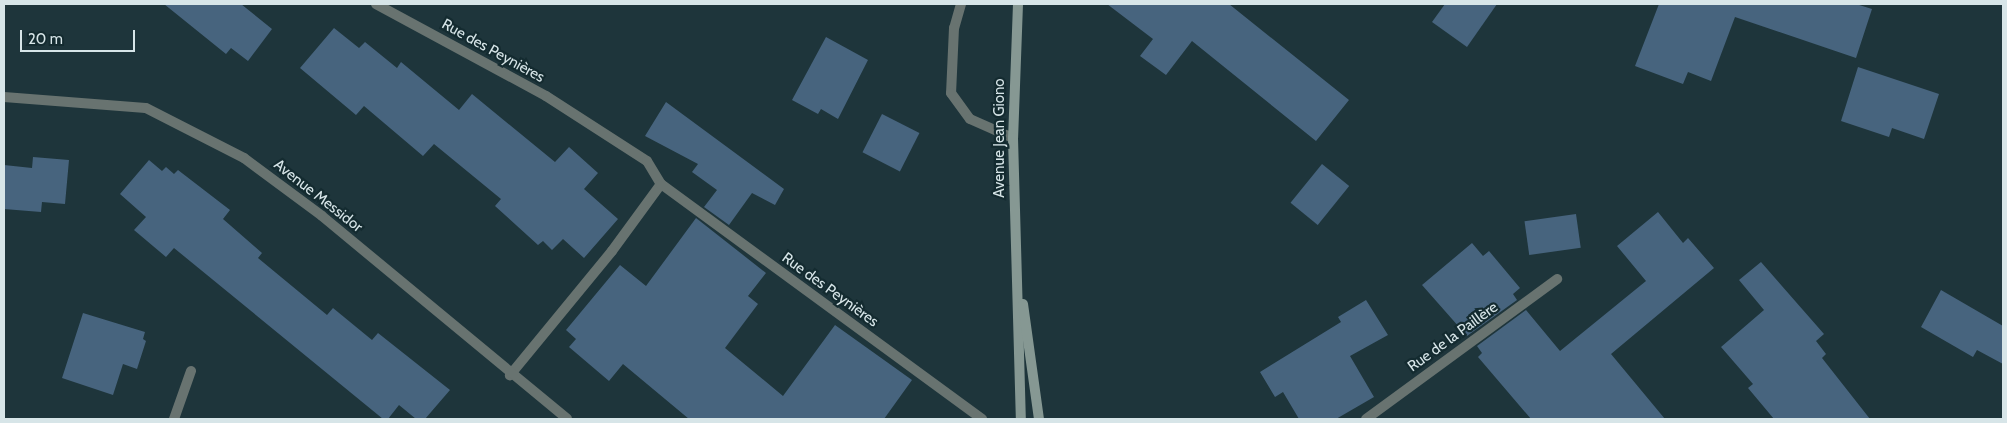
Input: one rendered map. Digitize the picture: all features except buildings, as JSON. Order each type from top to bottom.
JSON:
[{"type":"street","name":"Rue des Peynières","points":[[376,4],[562,106],[647,161],[661,184],[982,419]]},
{"type":"street","points":[[961,4],[954,28],[951,93],[970,119],[1013,138]]},
{"type":"street","name":"Avenue Jean Giono","points":[[1018,4],[1013,138],[1021,419]]},
{"type":"street","name":"Avenue Messidor","points":[[4,97],[146,108],[244,158],[322,216],[510,374],[568,419]]},
{"type":"street","points":[[510,374],[612,251],[661,184]]},
{"type":"street","name":"Avenue Jean Giono","points":[[1018,273],[1039,419]]},
{"type":"street","name":"Rue de la Paillère","points":[[1366,419],[1557,279]]},
{"type":"street","points":[[174,419],[191,371]]}]
